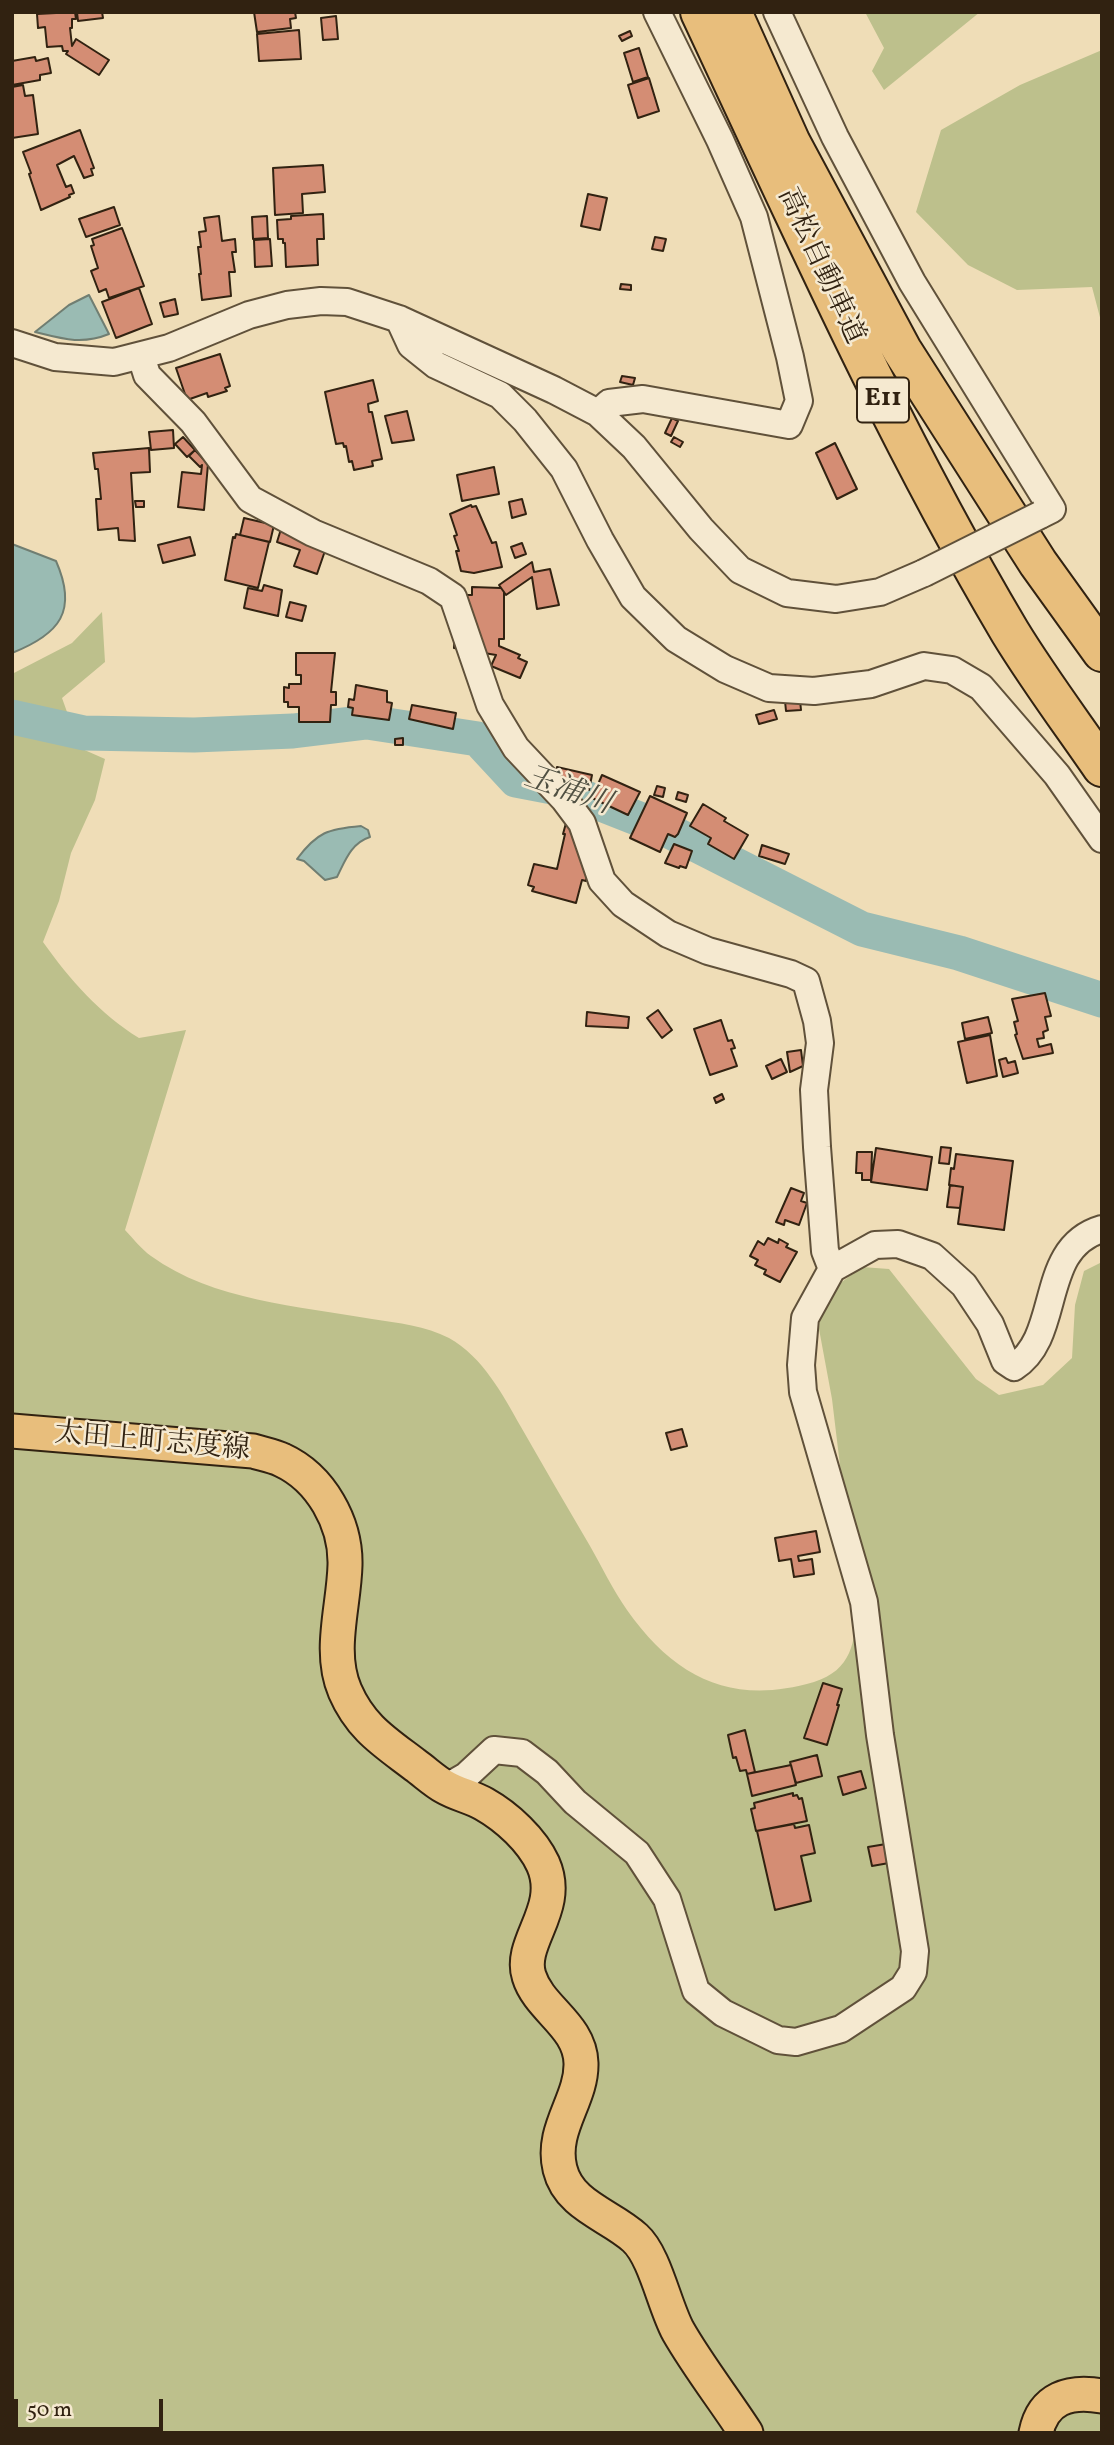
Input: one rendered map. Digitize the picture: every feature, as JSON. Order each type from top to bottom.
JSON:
[{"type":"highway","name":"高松自動車道","points":[[700,12],[871,377],[940,508],[1011,634],[1102,767]]},
{"type":"highway","name":"高松自動車道","points":[[732,12],[791,143],[902,350],[1038,563],[1102,652]]},
{"type":"main road","name":"太田上町志度線","points":[[12,1431],[253,1451],[283,1460],[308,1478],[328,1502],[341,1531],[345,1563],[338,1628],[338,1659],[344,1689],[357,1715],[373,1735],[445,1787],[484,1804],[509,1822],[529,1843],[543,1866],[549,1889],[545,1914],[528,1957],[528,1975],[549,2007],[566,2024],[577,2043],[581,2061],[580,2078],[558,2143],[560,2171],[573,2194],[583,2203],[636,2238],[649,2258],[666,2306],[680,2334],[746,2433]]},
{"type":"main road","points":[[1036,2433],[1038,2424],[1049,2406],[1067,2395],[1086,2393],[1102,2396]]},
{"type":"street","points":[[598,413],[609,403],[643,399],[789,425],[799,401],[754,217],[720,140],[657,12]]},
{"type":"street","points":[[12,343],[55,357],[114,362],[169,348],[250,315],[287,305],[321,301],[347,302],[399,319],[598,413],[634,447],[701,529],[740,570],[787,593],[836,599],[880,592],[924,573],[1046,512],[912,282],[835,137],[777,12]]},
{"type":"street","points":[[399,319],[411,345],[436,365],[500,395],[525,420],[564,469],[633,597],[676,639],[725,669],[769,688],[814,691],[871,684],[924,666],[952,670],[981,687],[1058,775],[1102,839]]},
{"type":"street","points":[[141,356],[147,375],[193,422],[250,499],[313,533],[429,581],[453,597],[490,705],[516,748],[564,799],[582,823],[603,881],[623,904],[668,934],[698,947],[806,981],[820,1044],[814,1090],[816,1136],[825,1251],[832,1269]]},
{"type":"street","points":[[445,1787],[466,1776],[494,1750],[522,1753],[547,1772],[575,1802],[637,1853],[667,1899],[696,1991],[723,2012],[778,2039],[796,2042],[841,2029],[902,1988],[913,1972],[915,1951],[880,1734],[864,1602],[803,1392],[801,1365],[805,1318],[832,1269],[875,1245],[898,1244],[932,1256],[964,1285],[990,1324],[1005,1361],[1014,1367],[1024,1361],[1039,1339],[1057,1273],[1074,1246],[1102,1229]]},
{"type":"green space","points":[[865,12],[980,12],[884,90],[872,71],[884,48]]},
{"type":"green space","points":[[1102,50],[1102,325],[1092,287],[1017,290],[968,265],[916,212],[941,130],[1020,85]]},
{"type":"green space","points":[[102,612],[105,662],[62,698],[80,748],[105,759],[95,800],[71,853],[59,901],[43,942],[86,995],[111,1018],[139,1038],[186,1030],[125,1230],[151,1256],[201,1283],[257,1300],[421,1328],[449,1338],[461,1346],[482,1366],[499,1390],[627,1610],[645,1634],[686,1669],[731,1688],[784,1689],[827,1677],[844,1662],[853,1643],[857,1607],[832,1399],[819,1329],[821,1310],[839,1284],[862,1267],[889,1269],[976,1379],[999,1395],[1043,1385],[1072,1358],[1075,1305],[1084,1271],[1102,1262],[1102,2433],[12,2433],[12,674],[72,643]]},
{"type":"water","points":[[89,295],[109,334],[81,340],[35,332],[69,305]]},
{"type":"water","points":[[12,544],[56,561],[65,594],[60,619],[53,629],[29,646],[12,653]]},
{"type":"water","points":[[361,826],[368,830],[370,837],[353,848],[337,877],[325,880],[304,861],[297,859],[317,837],[340,829]]},
{"type":"building","points":[[75,12],[76,19],[72,19],[70,28],[72,46],[76,39],[109,60],[99,75],[66,54],[68,51],[63,51],[62,46],[47,47],[45,27],[38,28],[37,14]]},
{"type":"building","points":[[77,12],[102,12],[103,18],[78,21]]},
{"type":"building","points":[[254,12],[295,12],[296,18],[290,19],[291,28],[257,32]]},
{"type":"building","points":[[336,16],[338,39],[323,40],[321,18]]},
{"type":"building","points":[[299,30],[301,59],[259,61],[257,34]]},
{"type":"building","points":[[630,31],[632,36],[622,41],[619,36]]},
{"type":"building","points":[[639,48],[648,77],[633,82],[624,53]]},
{"type":"building","points":[[35,57],[36,61],[48,58],[51,73],[40,75],[40,80],[12,85],[12,61]]},
{"type":"building","points":[[649,78],[659,111],[638,118],[628,85]]},
{"type":"building","points":[[23,85],[25,96],[33,95],[38,134],[12,138],[12,87]]},
{"type":"building","points":[[80,130],[94,168],[91,169],[93,175],[84,178],[74,156],[57,165],[66,187],[71,185],[74,193],[41,210],[23,152]]},
{"type":"building","points":[[323,165],[325,192],[302,194],[303,213],[275,215],[273,168]]},
{"type":"building","points":[[588,194],[607,198],[600,230],[581,226]]},
{"type":"building","points":[[114,207],[120,225],[86,237],[79,219]]},
{"type":"building","points":[[323,214],[324,239],[317,239],[318,265],[286,267],[285,243],[283,239],[278,239],[277,220],[291,219],[291,216]]},
{"type":"building","points":[[219,216],[222,241],[235,239],[236,252],[232,252],[235,272],[229,272],[231,296],[202,300],[199,232],[206,231],[204,218]]},
{"type":"building","points":[[267,216],[268,238],[253,239],[252,217]]},
{"type":"building","points":[[122,228],[144,286],[109,298],[106,289],[99,292],[91,271],[98,268],[91,246],[94,245],[92,239]]},
{"type":"building","points":[[655,237],[666,239],[663,251],[652,249]]},
{"type":"building","points":[[270,239],[272,266],[255,267],[254,240]]},
{"type":"building","points":[[621,284],[631,285],[631,290],[620,289]]},
{"type":"building","points":[[139,288],[152,324],[116,338],[102,302]]},
{"type":"building","points":[[175,299],[178,314],[164,317],[160,303]]},
{"type":"building","points":[[220,354],[230,386],[225,388],[227,391],[208,397],[207,393],[187,400],[176,368]]},
{"type":"building","points":[[622,376],[635,378],[633,385],[620,382]]},
{"type":"building","points":[[373,380],[378,401],[368,404],[382,459],[372,461],[373,466],[354,470],[352,461],[349,462],[346,446],[344,447],[343,443],[336,444],[325,392]]},
{"type":"building","points":[[407,411],[414,440],[392,443],[385,416]]},
{"type":"building","points":[[672,418],[678,421],[671,436],[665,433]]},
{"type":"building","points":[[173,430],[174,448],[151,450],[149,432]]},
{"type":"building","points":[[183,437],[195,450],[187,457],[175,444]]},
{"type":"building","points":[[674,437],[683,442],[680,447],[671,442]]},
{"type":"building","points":[[835,443],[857,489],[837,499],[816,453]]},
{"type":"building","points":[[149,448],[150,472],[131,473],[135,541],[119,540],[118,528],[98,530],[96,499],[101,499],[98,469],[95,469],[93,453]]},
{"type":"building","points":[[195,450],[208,464],[204,510],[178,507],[182,472],[201,474],[202,465],[200,467],[189,456]]},
{"type":"building","points":[[494,467],[499,494],[462,501],[457,475]]},
{"type":"building","points":[[522,499],[526,514],[512,518],[509,502]]},
{"type":"building","points":[[135,501],[144,501],[144,507],[136,507]]},
{"type":"building","points":[[471,505],[476,506],[492,543],[496,542],[502,567],[474,573],[461,571],[454,536],[457,535],[450,514]]},
{"type":"building","points":[[244,518],[274,525],[270,542],[240,535]]},
{"type":"building","points":[[281,529],[327,545],[317,574],[294,566],[300,550],[277,542]]},
{"type":"building","points":[[236,534],[269,542],[258,588],[225,580],[233,537],[235,538]]},
{"type":"building","points":[[190,537],[195,555],[163,563],[158,545]]},
{"type":"building","points":[[522,543],[526,554],[515,558],[511,547]]},
{"type":"building","points":[[532,562],[534,572],[550,569],[559,605],[537,609],[532,577],[506,595],[499,585]]},
{"type":"building","points":[[264,585],[282,590],[278,616],[244,608],[248,588],[262,591]]},
{"type":"building","points":[[472,587],[501,588],[504,592],[504,639],[499,639],[499,646],[520,655],[518,658],[527,662],[520,678],[491,666],[496,655],[454,648],[457,595],[472,595]]},
{"type":"building","points":[[290,602],[306,606],[302,621],[286,617]]},
{"type":"building","points":[[296,653],[335,653],[331,692],[336,692],[336,705],[331,705],[330,722],[299,722],[299,707],[288,707],[288,702],[284,702],[284,687],[301,684],[301,675],[296,675]]},
{"type":"building","points":[[356,685],[387,691],[387,702],[392,703],[389,720],[352,715],[353,708],[348,707],[349,699],[354,700]]},
{"type":"building","points":[[800,700],[801,710],[786,711],[785,701]]},
{"type":"building","points":[[412,705],[456,713],[453,729],[409,719]]},
{"type":"building","points":[[774,710],[777,719],[759,724],[756,715]]},
{"type":"building","points":[[403,738],[403,745],[395,745],[395,739]]},
{"type":"building","points":[[557,767],[592,775],[589,790],[554,782]]},
{"type":"building","points":[[602,775],[640,792],[628,815],[592,798]]},
{"type":"building","points":[[657,786],[665,788],[663,797],[654,795]]},
{"type":"building","points":[[678,792],[688,795],[686,802],[676,799]]},
{"type":"building","points":[[650,796],[687,813],[678,834],[675,837],[668,834],[660,852],[630,838]]},
{"type":"building","points":[[703,804],[748,835],[734,859],[708,844],[711,838],[690,826]]},
{"type":"building","points":[[566,823],[595,847],[586,881],[582,880],[576,903],[532,891],[534,887],[528,885],[534,864],[557,869]]},
{"type":"building","points":[[674,844],[692,851],[686,868],[665,863]]},
{"type":"building","points":[[762,845],[789,854],[785,864],[759,856]]},
{"type":"building","points":[[1045,993],[1051,1016],[1045,1017],[1048,1030],[1043,1032],[1044,1038],[1037,1039],[1039,1047],[1051,1044],[1053,1053],[1023,1059],[1015,1035],[1014,1022],[1018,1021],[1012,999]]},
{"type":"building","points":[[658,1010],[672,1030],[662,1038],[647,1018]]},
{"type":"building","points":[[587,1012],[629,1017],[628,1028],[586,1026]]},
{"type":"building","points":[[988,1017],[992,1033],[965,1039],[962,1023]]},
{"type":"building","points":[[721,1020],[728,1041],[732,1040],[735,1048],[731,1049],[737,1066],[710,1075],[694,1029]]},
{"type":"building","points":[[990,1035],[997,1076],[967,1083],[958,1042]]},
{"type":"building","points":[[801,1050],[803,1066],[790,1072],[787,1052]]},
{"type":"building","points":[[1006,1058],[1008,1063],[1015,1061],[1018,1073],[1003,1077],[999,1060]]},
{"type":"building","points":[[781,1059],[787,1072],[772,1079],[766,1066]]},
{"type":"building","points":[[722,1094],[724,1099],[716,1103],[714,1098]]},
{"type":"building","points":[[941,1147],[951,1148],[949,1164],[939,1163]]},
{"type":"building","points":[[876,1148],[932,1157],[927,1190],[871,1182]]},
{"type":"building","points":[[857,1152],[872,1152],[871,1180],[862,1180],[862,1173],[856,1173]]},
{"type":"building","points":[[956,1154],[1013,1161],[1004,1230],[958,1224],[963,1187],[949,1185]]},
{"type":"building","points":[[950,1185],[963,1187],[960,1208],[947,1207]]},
{"type":"building","points":[[791,1188],[804,1193],[801,1201],[807,1203],[799,1225],[785,1220],[784,1225],[776,1222]]},
{"type":"building","points":[[768,1238],[778,1243],[779,1239],[788,1244],[786,1247],[797,1252],[780,1282],[764,1274],[766,1270],[755,1265],[758,1260],[750,1256],[758,1241],[764,1245]]},
{"type":"building","points":[[682,1429],[687,1446],[671,1450],[666,1433]]},
{"type":"building","points":[[816,1531],[820,1552],[798,1556],[799,1561],[812,1559],[814,1574],[794,1577],[791,1559],[779,1561],[775,1538]]},
{"type":"building","points":[[823,1683],[842,1689],[827,1745],[804,1738]]},
{"type":"building","points":[[745,1730],[755,1772],[747,1774],[746,1770],[740,1771],[736,1757],[733,1758],[728,1735]]},
{"type":"building","points":[[817,1755],[822,1776],[796,1783],[790,1762]]},
{"type":"building","points":[[791,1765],[796,1785],[752,1796],[747,1774]]},
{"type":"building","points":[[861,1771],[866,1788],[843,1795],[838,1777]]},
{"type":"building","points":[[793,1793],[793,1796],[802,1798],[807,1821],[756,1831],[751,1809],[755,1808],[754,1803]]},
{"type":"building","points":[[794,1824],[795,1828],[809,1825],[815,1853],[801,1856],[811,1901],[775,1910],[757,1831]]},
{"type":"building","points":[[886,1844],[889,1863],[872,1866],[868,1847]]},
{"type":"waterway","name":"玉浦川","points":[[12,717],[84,733],[194,735],[293,731],[367,722],[478,739],[516,780],[563,789],[667,830],[862,929],[959,953],[1102,1000]]}]
